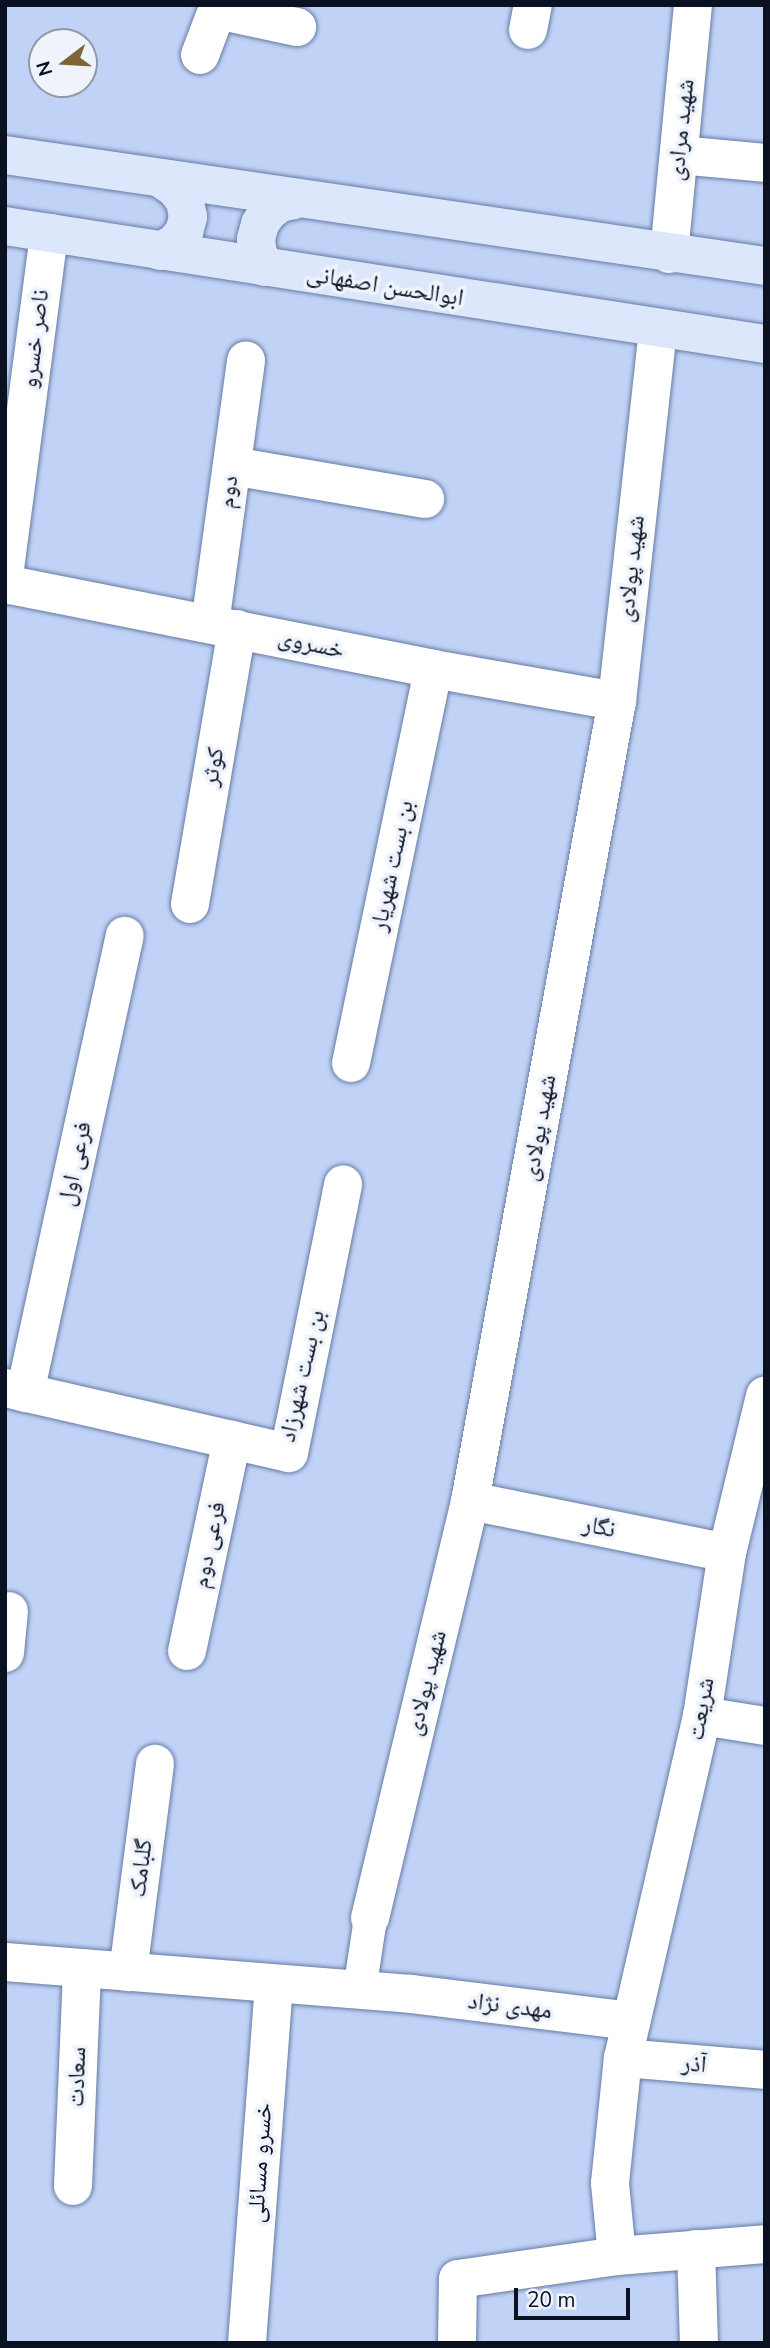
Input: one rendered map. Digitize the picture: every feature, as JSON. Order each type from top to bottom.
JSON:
[{"type":"main road","points":[[5,155],[294,200],[765,266]]},
{"type":"main road","points":[[160,251],[179,238],[188,217],[185,201],[176,189],[163,180]]},
{"type":"main road","points":[[265,267],[258,254],[256,239],[260,224],[268,212],[280,203],[294,200]]},
{"type":"main road","name":"ابوالحسن اصفهانی","points":[[5,226],[765,344]]},
{"type":"street","name":"شهید مرادی","points":[[669,254],[693,5]]},
{"type":"street","points":[[200,55],[218,8],[297,27]]},
{"type":"street","points":[[679,155],[765,163]]},
{"type":"street","name":"ناصر خسرو","points":[[5,569],[49,233]]},
{"type":"street","name":"شهید پولادی","points":[[370,1918],[470,1501],[617,701],[657,329]]},
{"type":"street","name":"دوم","points":[[224,626],[232,466],[246,359]]},
{"type":"street","points":[[232,466],[425,499]]},
{"type":"street","name":"خسروی","points":[[5,584],[433,669],[617,701]]},
{"type":"street","name":"کوثر","points":[[190,904],[224,626]]},
{"type":"street","name":"بن بست شهریار","points":[[351,1063],[433,669]]},
{"type":"street","name":"فرعی اول","points":[[15,1390],[125,936]]},
{"type":"street","name":"بن بست شهرزاد","points":[[15,1390],[289,1452],[343,1184]]},
{"type":"street","name":"شریعت","points":[[631,2021],[702,1716],[727,1553],[765,1396]]},
{"type":"street","name":"فرعی دوم","points":[[187,1651],[232,1440]]},
{"type":"street","name":"نگار","points":[[470,1501],[727,1553]]},
{"type":"street","points":[[5,1653],[9,1611]]},
{"type":"street","points":[[702,1716],[765,1726]]},
{"type":"street","name":"گلبامک","points":[[128,1972],[155,1764]]},
{"type":"street","points":[[359,1990],[370,1918]]},
{"type":"street","name":"مهدی نژاد","points":[[5,1962],[359,1990],[631,2021]]},
{"type":"street","name":"سعادت","points":[[73,2186],[82,1968]]},
{"type":"street","name":"خسرو مسائلی","points":[[247,2343],[274,1984]]},
{"type":"street","points":[[617,2256],[610,2183],[623,2058],[631,2021]]},
{"type":"street","name":"آذر","points":[[623,2058],[765,2070]]},
{"type":"street","points":[[457,2343],[458,2279],[617,2256],[765,2244]]},
{"type":"street","points":[[696,2249],[699,2343]]}]
